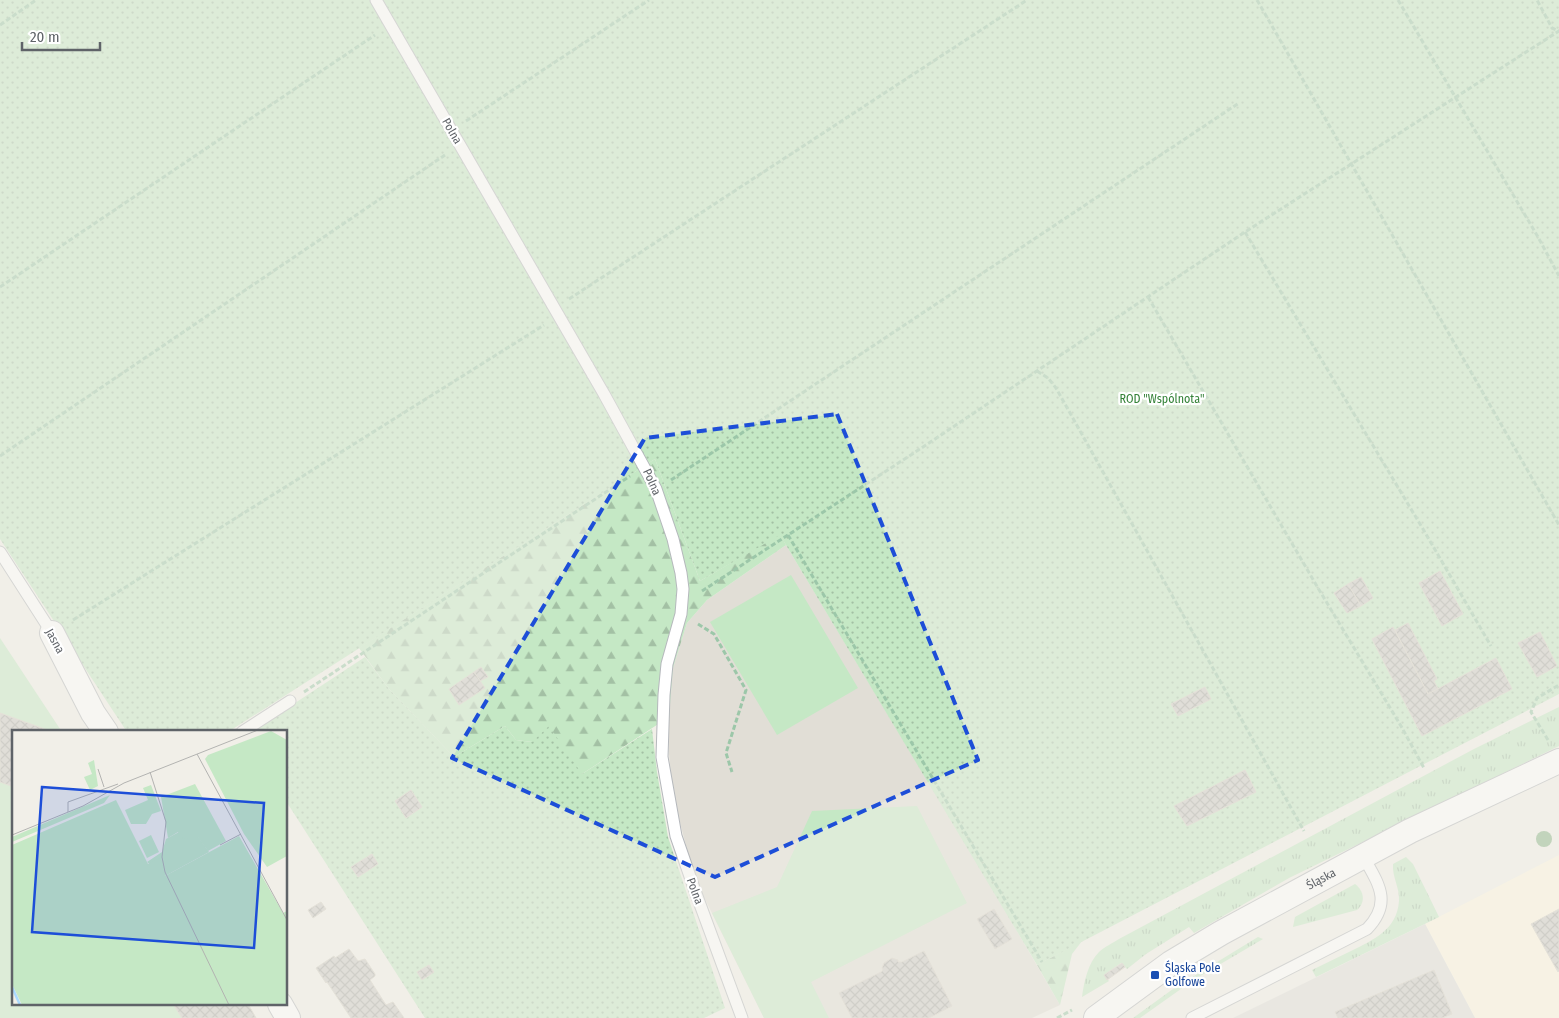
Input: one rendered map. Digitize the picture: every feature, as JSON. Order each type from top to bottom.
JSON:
[{"type":"street","name":"Jasna","points":[[52,633],[93,714],[105,730]]},
{"type":"street","name":"Śląska","points":[[1096,1018],[1155,975],[1208,941],[1410,832],[1530,773],[1555,753]]},
{"type":"street","points":[[281,1006],[288,1018]]},
{"type":"lane","name":"Polna","points":[[376,0],[645,466],[656,489],[673,539],[684,589],[682,608],[666,664],[662,758],[676,836],[742,1018]]},
{"type":"lane","name":"Jasna","points":[[0,552],[52,633]]},
{"type":"lane","points":[[245,730],[290,702]]},
{"type":"lane","points":[[1192,1018],[1367,929],[1379,913],[1382,895],[1376,878],[1364,856]]},
{"type":"path","points":[[0,25],[36,0]]},
{"type":"path","points":[[452,130],[649,0]]},
{"type":"path","points":[[1256,0],[1559,525]]},
{"type":"path","points":[[1398,0],[1538,237],[1559,276]]},
{"type":"path","points":[[1536,0],[1552,28],[1559,31]]},
{"type":"path","points":[[0,287],[391,25]]},
{"type":"path","points":[[732,772],[726,753],[746,690],[714,634],[682,608],[788,535],[1245,232],[1559,31]]},
{"type":"path","points":[[656,489],[1238,103]]},
{"type":"path","points":[[0,456],[460,144]]},
{"type":"path","points":[[1245,232],[1423,528],[1491,646]]},
{"type":"path","points":[[1148,297],[1424,768]]},
{"type":"path","points":[[1037,371],[1048,378],[1056,388],[1304,831]]},
{"type":"path","points":[[290,702],[645,466]]},
{"type":"path","points":[[788,535],[1042,962]]},
{"type":"path","points":[[1555,753],[1531,712],[1537,698],[1559,685]]},
{"type":"highlighted area","points":[[837,414],[978,760],[715,877],[452,758],[645,438]]},
{"type":"shaded area","points":[[786,545],[1060,1005],[1032,1018],[764,1018],[694,877],[673,795],[669,754],[669,717],[673,668],[687,623],[707,600]]},
{"type":"shaded area","points":[[1559,855],[1559,1018],[1475,1018],[1425,924]]},
{"type":"shaded area","points":[[1425,924],[1475,1018],[1233,1018]]},
{"type":"green space","name":"ROD \"Wspólnota\"","points":[[0,0],[1559,0],[1559,694],[1037,965],[780,535],[700,581],[655,459],[231,730],[126,730],[0,539]]},
{"type":"green space","points":[[655,459],[700,581],[780,534],[786,545],[707,600],[687,623],[673,668],[669,717],[582,774],[532,742],[516,740],[505,726],[454,757],[389,689],[359,648]]},
{"type":"green space","points":[[791,575],[858,688],[777,735],[710,622]]},
{"type":"green space","points":[[0,638],[61,730],[12,730],[12,1006],[249,1006],[256,1018],[0,1018]]},
{"type":"green space","points":[[365,657],[389,689],[454,757],[505,726],[516,740],[532,742],[549,726],[582,774],[652,729],[668,837],[725,1008],[704,1018],[425,1018],[288,804],[288,730],[254,730]]},
{"type":"green space","points":[[1559,707],[1559,746],[1289,878],[1194,933],[1189,927],[1146,954],[1127,969],[1121,963],[1104,975],[1109,981],[1082,997],[1085,979],[1095,956],[1119,939],[1474,749]]},
{"type":"green space","points":[[917,806],[967,903],[811,982],[829,1018],[764,1018],[712,913],[777,887],[812,811]]},
{"type":"green space","points":[[1406,857],[1413,864],[1439,917],[1316,977],[1312,970],[1368,943],[1389,927],[1394,919],[1399,901],[1393,864]]},
{"type":"green space","points":[[1355,884],[1363,897],[1362,904],[1357,910],[1293,927],[1295,917]]},
{"type":"green space","points":[[1258,937],[1263,939],[1195,979],[1140,1018],[1133,1018],[1173,989]]},
{"type":"green space","points":[[1082,941],[1072,954],[1060,1005],[1037,965]]},
{"type":"building","points":[[1440,571],[1463,614],[1442,626],[1419,583]]},
{"type":"building","points":[[1361,577],[1373,598],[1361,606],[1348,584]]},
{"type":"building","points":[[1348,584],[1361,606],[1347,613],[1334,593]]},
{"type":"building","points":[[1408,623],[1437,679],[1434,681],[1438,689],[1428,694],[1395,630]]},
{"type":"building","points":[[1393,627],[1428,694],[1496,658],[1512,689],[1422,736],[1372,639]]},
{"type":"building","points":[[1540,632],[1557,666],[1537,677],[1518,643]]},
{"type":"building","points":[[481,667],[488,677],[480,681],[474,672]]},
{"type":"building","points":[[474,672],[485,688],[459,705],[449,689]]},
{"type":"building","points":[[1205,687],[1211,699],[1178,716],[1171,704]]},
{"type":"building","points":[[0,713],[47,730],[12,730],[12,786],[0,782]]},
{"type":"building","points":[[1245,770],[1256,792],[1187,826],[1174,806]]},
{"type":"building","points":[[411,790],[422,807],[406,818],[395,801]]},
{"type":"building","points":[[372,854],[378,864],[358,877],[351,867]]},
{"type":"building","points":[[321,902],[326,909],[313,918],[308,910]]},
{"type":"building","points":[[994,909],[1012,939],[995,949],[977,919]]},
{"type":"building","points":[[1559,909],[1559,971],[1558,972],[1531,924]]},
{"type":"building","points":[[349,949],[358,961],[365,959],[375,974],[370,980],[386,1005],[393,1002],[404,1018],[351,1018],[316,968]]},
{"type":"building","points":[[924,951],[952,1006],[929,1018],[852,1018],[839,993],[881,972],[884,963],[892,958],[902,962]]},
{"type":"building","points":[[1122,963],[1125,967],[1107,980],[1104,975]]},
{"type":"building","points":[[429,965],[434,972],[422,980],[417,972]]},
{"type":"building","points":[[1434,970],[1452,1014],[1442,1018],[1338,1018],[1335,1012]]},
{"type":"building","points":[[174,1006],[249,1006],[256,1018],[182,1018]]},
{"type":"place","name":"Śląska Pole Golfowe","points":[[1155,975]]}]
